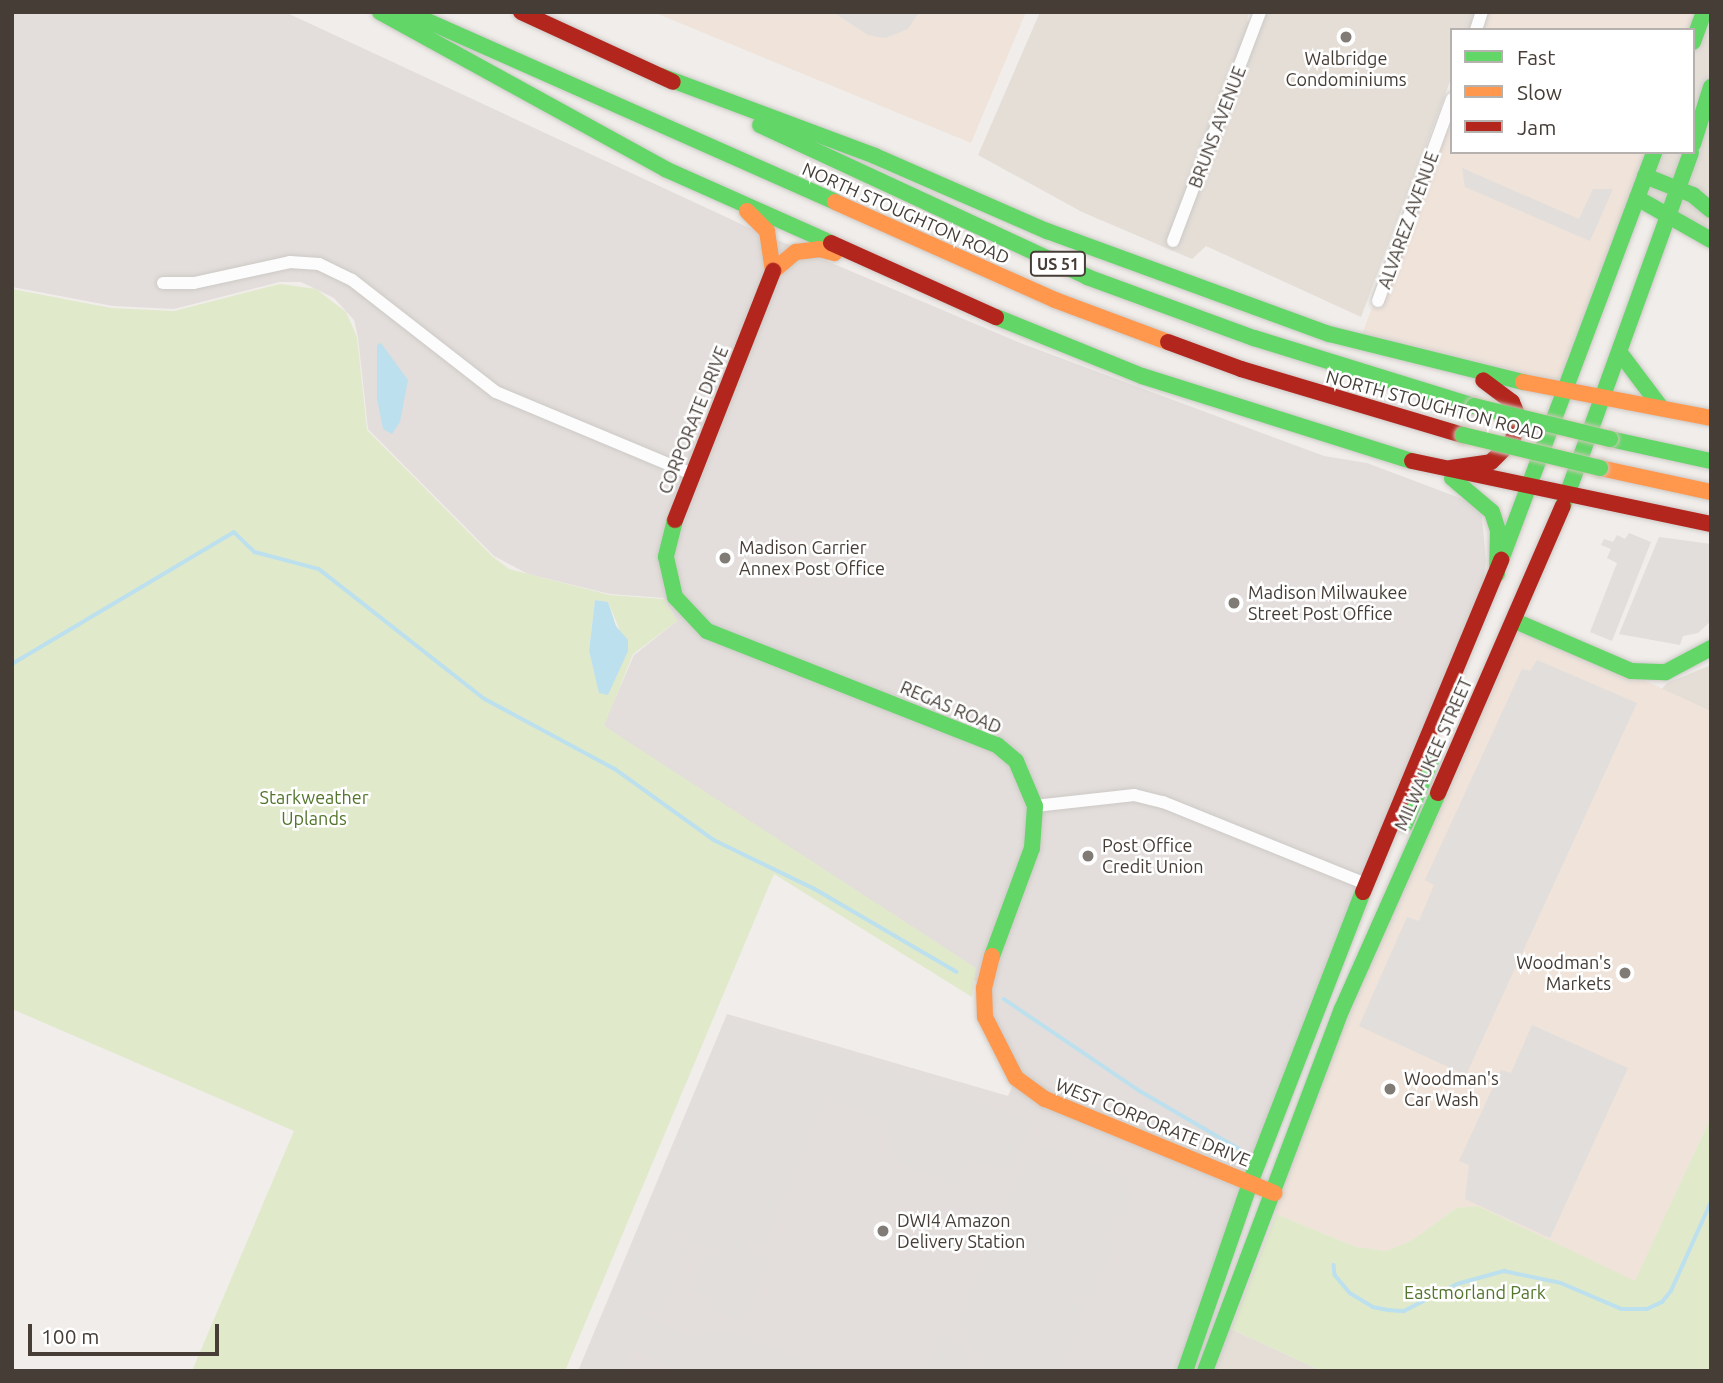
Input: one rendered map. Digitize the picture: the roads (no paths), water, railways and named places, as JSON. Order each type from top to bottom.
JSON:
[{"type":"main road","points":[[380,12],[597,134],[718,194],[1142,376],[1440,470],[1530,491],[1711,524]]},
{"type":"main road","name":"NORTH STOUGHTON ROAD","points":[[407,12],[1055,300],[1241,369],[1463,435],[1711,492]]},
{"type":"main road","name":"NORTH STOUGHTON ROAD","points":[[521,12],[661,76],[914,200],[1087,277],[1254,338],[1474,406],[1711,461]]},
{"type":"main road","points":[[1695,37],[1704,12]]},
{"type":"main road","points":[[661,76],[875,156],[1158,273],[1329,334],[1456,368],[1711,418]]},
{"type":"main road","points":[[1695,138],[1711,87]]},
{"type":"main road","name":"MILWAUKEE STREET","points":[[1185,1371],[1250,1183],[1366,884],[1530,491],[1653,154]]},
{"type":"main road","name":"MILWAUKEE STREET","points":[[1205,1371],[1338,1021],[1393,890],[1515,621],[1566,497],[1605,396],[1690,154]]},
{"type":"main road","points":[[1645,176],[1679,188],[1711,210]]},
{"type":"main road","points":[[718,194],[760,221],[771,243],[773,271]]},
{"type":"main road","points":[[1637,198],[1670,214],[1711,240]]},
{"type":"main road","points":[[773,271],[796,252],[808,249],[876,264]]},
{"type":"main road","name":"CORPORATE DRIVE","points":[[672,586],[667,547],[692,474],[773,271]]},
{"type":"main road","points":[[1620,353],[1647,394],[1661,407]]},
{"type":"main road","points":[[1440,470],[1501,457],[1517,427],[1517,414],[1507,395],[1456,368]]},
{"type":"main road","points":[[1440,470],[1482,498],[1492,512],[1498,531],[1497,574]]},
{"type":"main road","name":"REGAS ROAD","points":[[672,586],[685,610],[707,631],[997,745],[1023,770],[1035,806]]},
{"type":"main road","points":[[1515,621],[1631,671],[1666,671],[1711,648]]},
{"type":"main road","points":[[1393,890],[1386,865],[1424,784],[1448,691]]},
{"type":"main road","name":"WEST CORPORATE DRIVE","points":[[1035,806],[1032,848],[994,946],[984,988],[985,1017],[1004,1062],[1016,1078],[1045,1099],[1274,1193]]},
{"type":"main road","points":[[1338,1021],[1352,962],[1372,908],[1366,884]]},
{"type":"street","name":"BRUNS AVENUE","points":[[1174,241],[1260,12]]},
{"type":"street","name":"ALVAREZ AVENUE","points":[[1378,301],[1450,104]]},
{"type":"street","points":[[163,283],[194,283],[290,262],[319,264],[352,280],[496,392],[692,474]]},
{"type":"street","points":[[1035,806],[1142,797],[1366,884]]},
{"type":"water","points":[[381,343],[408,380],[400,422],[392,434],[383,429],[377,398],[377,345]]},
{"type":"water","points":[[595,600],[608,602],[616,626],[628,640],[628,651],[608,695],[599,693],[589,651]]},
{"type":"waterway","points":[[12,664],[234,532],[255,552],[319,569],[485,699],[615,769],[714,840],[815,889],[957,972]]},
{"type":"waterway","points":[[1004,999],[1140,1091],[1241,1150]]},
{"type":"waterway","points":[[1334,1265],[1335,1275],[1350,1293],[1373,1307],[1388,1310],[1404,1311],[1457,1284],[1504,1271],[1561,1283],[1622,1309],[1647,1309],[1662,1302],[1671,1291],[1711,1202]]},
{"type":"place","name":"Walbridge Condominiums","points":[[1346,37]]},
{"type":"place","name":"Madison Carrier Annex Post Office","points":[[725,558]]},
{"type":"place","name":"Madison Milwaukee Street Post Office","points":[[1234,603]]},
{"type":"place","name":"Post Office Credit Union","points":[[1088,856]]},
{"type":"place","name":"Woodman's Markets","points":[[1625,973]]},
{"type":"place","name":"Woodman's Car Wash","points":[[1390,1089]]},
{"type":"place","name":"DWI4 Amazon Delivery Station","points":[[883,1231]]},
{"type":"park label","name":"Starkweather Uplands","points":[[314,808]]},
{"type":"park label","name":"Eastmorland Park","points":[[1475,1292]]}]
